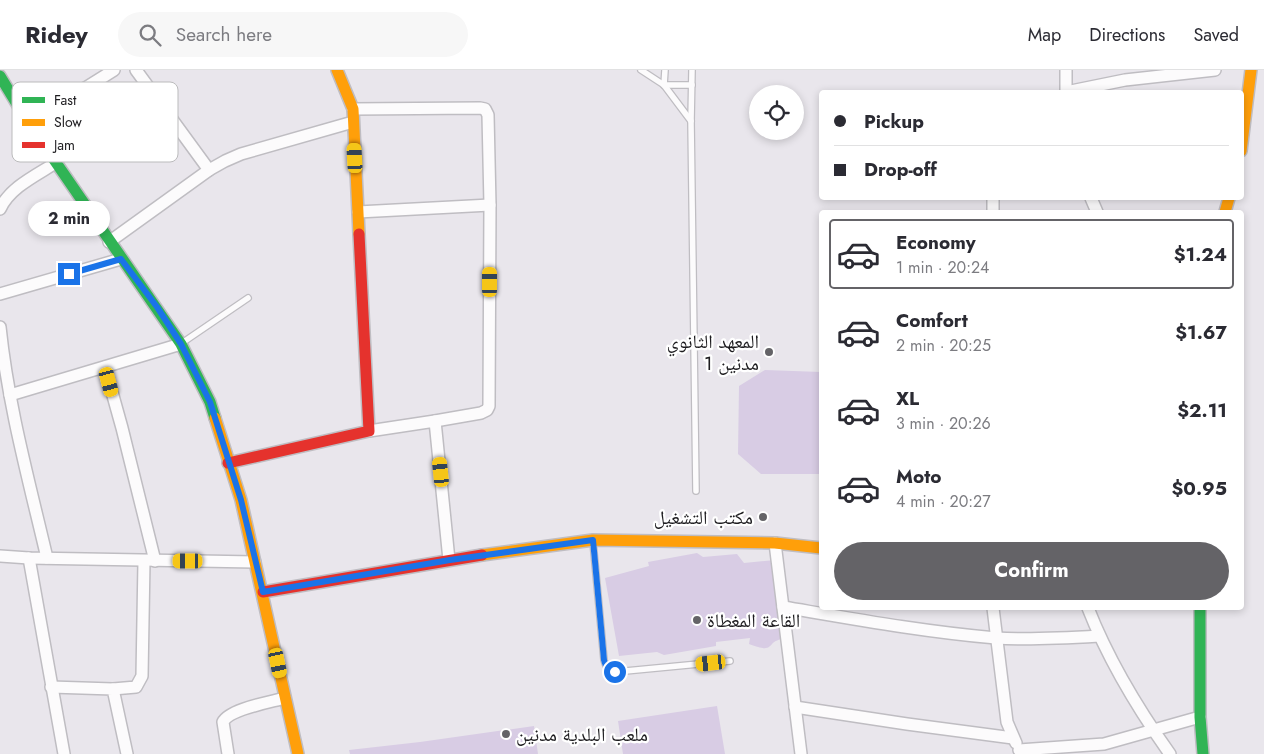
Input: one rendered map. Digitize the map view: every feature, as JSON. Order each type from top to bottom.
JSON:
[{"type":"street","points":[[95,82],[114,70]]},
{"type":"street","points":[[136,70],[145,82]]},
{"type":"street","points":[[336,70],[352,109],[354,122],[369,431]]},
{"type":"street","points":[[1066,70],[1066,90]]},
{"type":"street","points":[[1076,90],[1124,80],[1215,70]]},
{"type":"street","points":[[1244,127],[1251,70]]},
{"type":"street","points":[[0,76],[12,96]]},
{"type":"street","points":[[228,463],[369,431],[481,413],[487,410],[489,406],[490,205],[488,120],[485,109],[352,109]]},
{"type":"street","points":[[109,242],[209,170],[225,161],[241,154],[354,122]]},
{"type":"street","points":[[178,128],[209,170]]},
{"type":"street","points":[[0,209],[4,201],[14,191],[56,162],[109,242],[157,307],[181,344],[210,402],[241,500],[298,754]]},
{"type":"street","points":[[358,212],[490,205]]},
{"type":"street","points":[[0,294],[121,259]]},
{"type":"street","points":[[0,327],[2,371],[10,395],[16,430],[47,558]]},
{"type":"street","points":[[10,395],[181,344]]},
{"type":"street","points":[[51,687],[133,688],[142,676],[149,560],[105,367]]},
{"type":"street","points":[[435,421],[450,560]]},
{"type":"street","points":[[263,592],[450,560],[593,540],[775,543],[819,548]]},
{"type":"street","points":[[775,543],[801,754]]},
{"type":"street","points":[[0,556],[255,562]]},
{"type":"street","points":[[29,558],[64,754]]},
{"type":"street","points":[[783,607],[888,624],[996,638],[1047,639],[1099,636]]},
{"type":"street","points":[[994,610],[1007,722],[1020,752],[1104,744],[1200,718]]},
{"type":"street","points":[[1089,610],[1099,636],[1154,731],[1170,754]]},
{"type":"street","points":[[1200,610],[1200,718],[1203,754]]},
{"type":"street","points":[[113,689],[127,754]]},
{"type":"street","points":[[228,754],[225,719],[238,712],[285,698]]},
{"type":"street","points":[[796,707],[1013,738]]},
{"type":"lane","points":[[641,70],[664,85],[691,121]]},
{"type":"lane","points":[[664,85],[665,70]]},
{"type":"lane","points":[[692,70],[696,491]]},
{"type":"lane","points":[[664,85],[692,85]]},
{"type":"lane","points":[[181,344],[248,298]]},
{"type":"lane","points":[[593,540],[604,660],[609,670],[615,672],[730,661]]},
{"type":"shaded area","points":[[765,370],[819,372],[819,474],[761,474],[738,454],[739,386]]},
{"type":"shaded area","name":"القاعة المغطاة","points":[[697,553],[703,557],[737,554],[744,563],[775,560],[783,639],[774,642],[767,648],[749,644],[750,638],[716,642],[716,646],[664,655],[657,652],[619,656],[605,578],[649,566],[648,562]]},
{"type":"shaded area","points":[[717,706],[725,754],[623,754],[618,721]]},
{"type":"shaded area","name":"ملعب البلدية مدنين","points":[[534,726],[538,754],[350,754],[349,750],[420,742]]},
{"type":"traffic: fast","points":[[0,76],[12,96]]},
{"type":"traffic: fast","points":[[56,162],[181,344],[210,402],[215,418]]},
{"type":"traffic: fast","points":[[1200,610],[1200,717],[1203,754]]},
{"type":"traffic: slow","points":[[337,70],[353,109],[359,234]]},
{"type":"traffic: slow","points":[[1244,127],[1251,70]]},
{"type":"traffic: slow","points":[[1226,210],[1228,200]]},
{"type":"traffic: slow","points":[[215,418],[241,500],[298,754]]},
{"type":"traffic: slow","points":[[482,555],[593,540],[775,543],[819,548]]},
{"type":"traffic: jam","points":[[228,463],[369,431],[359,234]]},
{"type":"traffic: jam","points":[[263,592],[482,555]]},
{"type":"place","name":"المعهد الثانوي مدنين 1","points":[[769,352]]},
{"type":"place","name":"مكتب التشغيل","points":[[763,517]]},
{"type":"place","name":"القاعة المغطاة","points":[[697,620]]},
{"type":"place","name":"ملعب البلدية مدنين","points":[[506,734]]},
{"type":"route","points":[[69,274],[121,259],[157,307],[181,344],[210,402],[241,500],[263,592],[450,560],[593,540],[604,660],[609,670],[615,672]]}]
